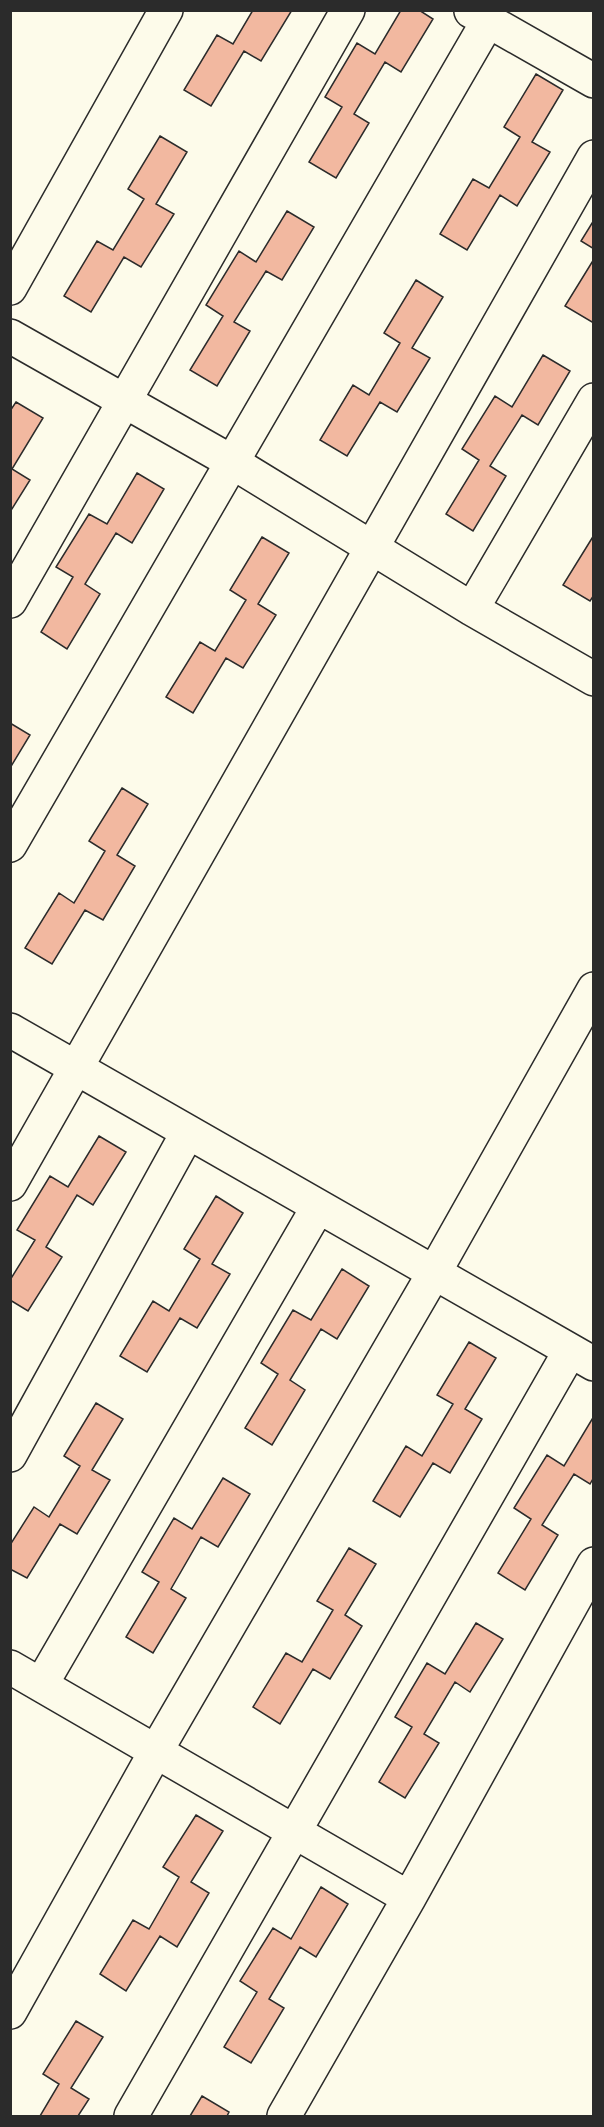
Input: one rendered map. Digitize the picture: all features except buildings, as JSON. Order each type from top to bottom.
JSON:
[{"type":"street","points":[[10,288],[166,10]]},
{"type":"street","points":[[10,601],[348,10]]},
{"type":"street","points":[[10,845],[232,462],[479,16],[594,81]]},
{"type":"street","points":[[10,1184],[594,157]]},
{"type":"street","points":[[10,336],[232,462],[472,609],[594,679]]},
{"type":"street","points":[[472,609],[594,400]]},
{"type":"street","points":[[10,2012],[156,1751],[434,1273],[594,989]]},
{"type":"street","points":[[10,1030],[582,1358],[294,1832],[131,2116]]},
{"type":"street","points":[[10,1455],[188,1132]]},
{"type":"street","points":[[41,1685],[318,1207]]},
{"type":"street","points":[[284,2116],[409,1898],[594,1564]]},
{"type":"street","points":[[10,1667],[409,1898]]}]
